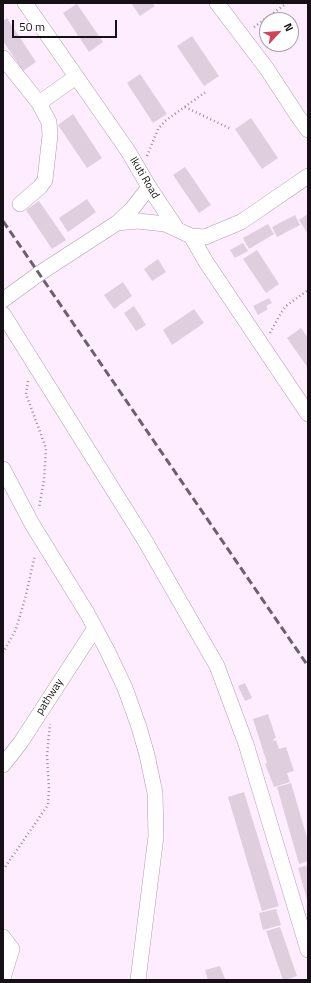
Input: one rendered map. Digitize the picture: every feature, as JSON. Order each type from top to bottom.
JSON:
[{"type":"street","name":"Ikuti Road","points":[[25,3],[140,171],[176,229]]},
{"type":"street","points":[[217,3],[267,69],[290,106],[308,130]]},
{"type":"street","points":[[3,58],[39,103],[49,122],[50,135],[45,180],[40,187],[20,204]]},
{"type":"street","points":[[39,103],[76,77]]},
{"type":"street","points":[[117,223],[138,220],[165,224],[191,236],[205,237],[241,222],[308,176]]},
{"type":"street","points":[[3,300],[40,273],[117,223],[132,209],[149,187]]},
{"type":"street","points":[[191,236],[206,262],[308,414]]},
{"type":"street","points":[[3,314],[144,539],[217,666],[246,744],[308,950]]},
{"type":"street","points":[[3,469],[32,524],[108,650],[137,720],[147,755],[155,793],[156,836],[138,980]]},
{"type":"street","name":"pathway","points":[[3,765],[21,742],[95,628]]},
{"type":"street","points":[[3,937],[12,949],[3,978]]},
{"type":"path","points":[[241,36],[287,3]]},
{"type":"path","points":[[140,171],[158,129],[165,121],[207,91]]},
{"type":"path","points":[[184,107],[232,129]]},
{"type":"path","points":[[260,343],[269,334],[280,313],[286,306],[308,290]]},
{"type":"path","points":[[32,524],[41,504],[46,462],[46,448],[26,394],[26,387],[33,363]]},
{"type":"path","points":[[3,652],[16,629],[40,537]]},
{"type":"path","points":[[3,870],[48,805],[49,789],[47,756],[51,717]]},
{"type":"building","points":[[131,3],[152,3],[155,6],[140,16]]},
{"type":"building","points":[[77,4],[103,42],[89,52],[63,13]]},
{"type":"building","points":[[7,18],[36,62],[23,71],[3,41],[3,21]]},
{"type":"building","points":[[192,36],[219,76],[204,86],[177,46]]},
{"type":"building","points":[[140,74],[167,114],[153,123],[127,83]]},
{"type":"building","points":[[73,114],[102,158],[87,168],[58,125]]},
{"type":"building","points":[[251,118],[278,158],[262,169],[235,129]]},
{"type":"building","points":[[185,167],[211,205],[199,213],[173,175]]},
{"type":"building","points":[[87,199],[96,212],[68,232],[59,218]]},
{"type":"building","points":[[39,201],[66,240],[52,249],[26,210]]},
{"type":"building","points":[[308,214],[308,234],[299,220]]},
{"type":"building","points":[[295,215],[300,225],[277,237],[272,227]]},
{"type":"building","points":[[268,224],[274,234],[249,249],[243,238]]},
{"type":"building","points":[[243,243],[248,251],[235,258],[230,250]]},
{"type":"building","points":[[257,250],[279,284],[266,293],[243,259]]},
{"type":"building","points":[[158,259],[166,272],[152,281],[144,269]]},
{"type":"building","points":[[123,282],[132,296],[114,309],[104,295]]},
{"type":"building","points":[[269,298],[272,303],[266,306],[268,309],[258,315],[253,306]]},
{"type":"building","points":[[134,306],[146,325],[136,331],[124,313]]},
{"type":"building","points":[[194,309],[204,323],[172,345],[163,330]]},
{"type":"building","points":[[301,328],[308,338],[308,368],[287,338]]},
{"type":"building","points":[[245,683],[252,698],[245,701],[238,686]]},
{"type":"building","points":[[268,714],[276,738],[273,739],[274,741],[276,740],[279,749],[286,747],[294,771],[287,773],[290,782],[274,787],[265,764],[267,763],[253,719]]},
{"type":"building","points":[[291,783],[308,841],[308,861],[299,864],[277,787]]},
{"type":"building","points":[[244,792],[279,906],[262,911],[228,797]]},
{"type":"building","points":[[308,865],[308,903],[298,868]]},
{"type":"building","points":[[276,909],[281,925],[263,930],[259,913]]},
{"type":"building","points":[[280,927],[297,976],[286,980],[283,980],[266,931]]},
{"type":"building","points":[[220,966],[225,979],[208,980],[205,970]]},
{"type":"railway","points":[[3,221],[308,666]]}]
